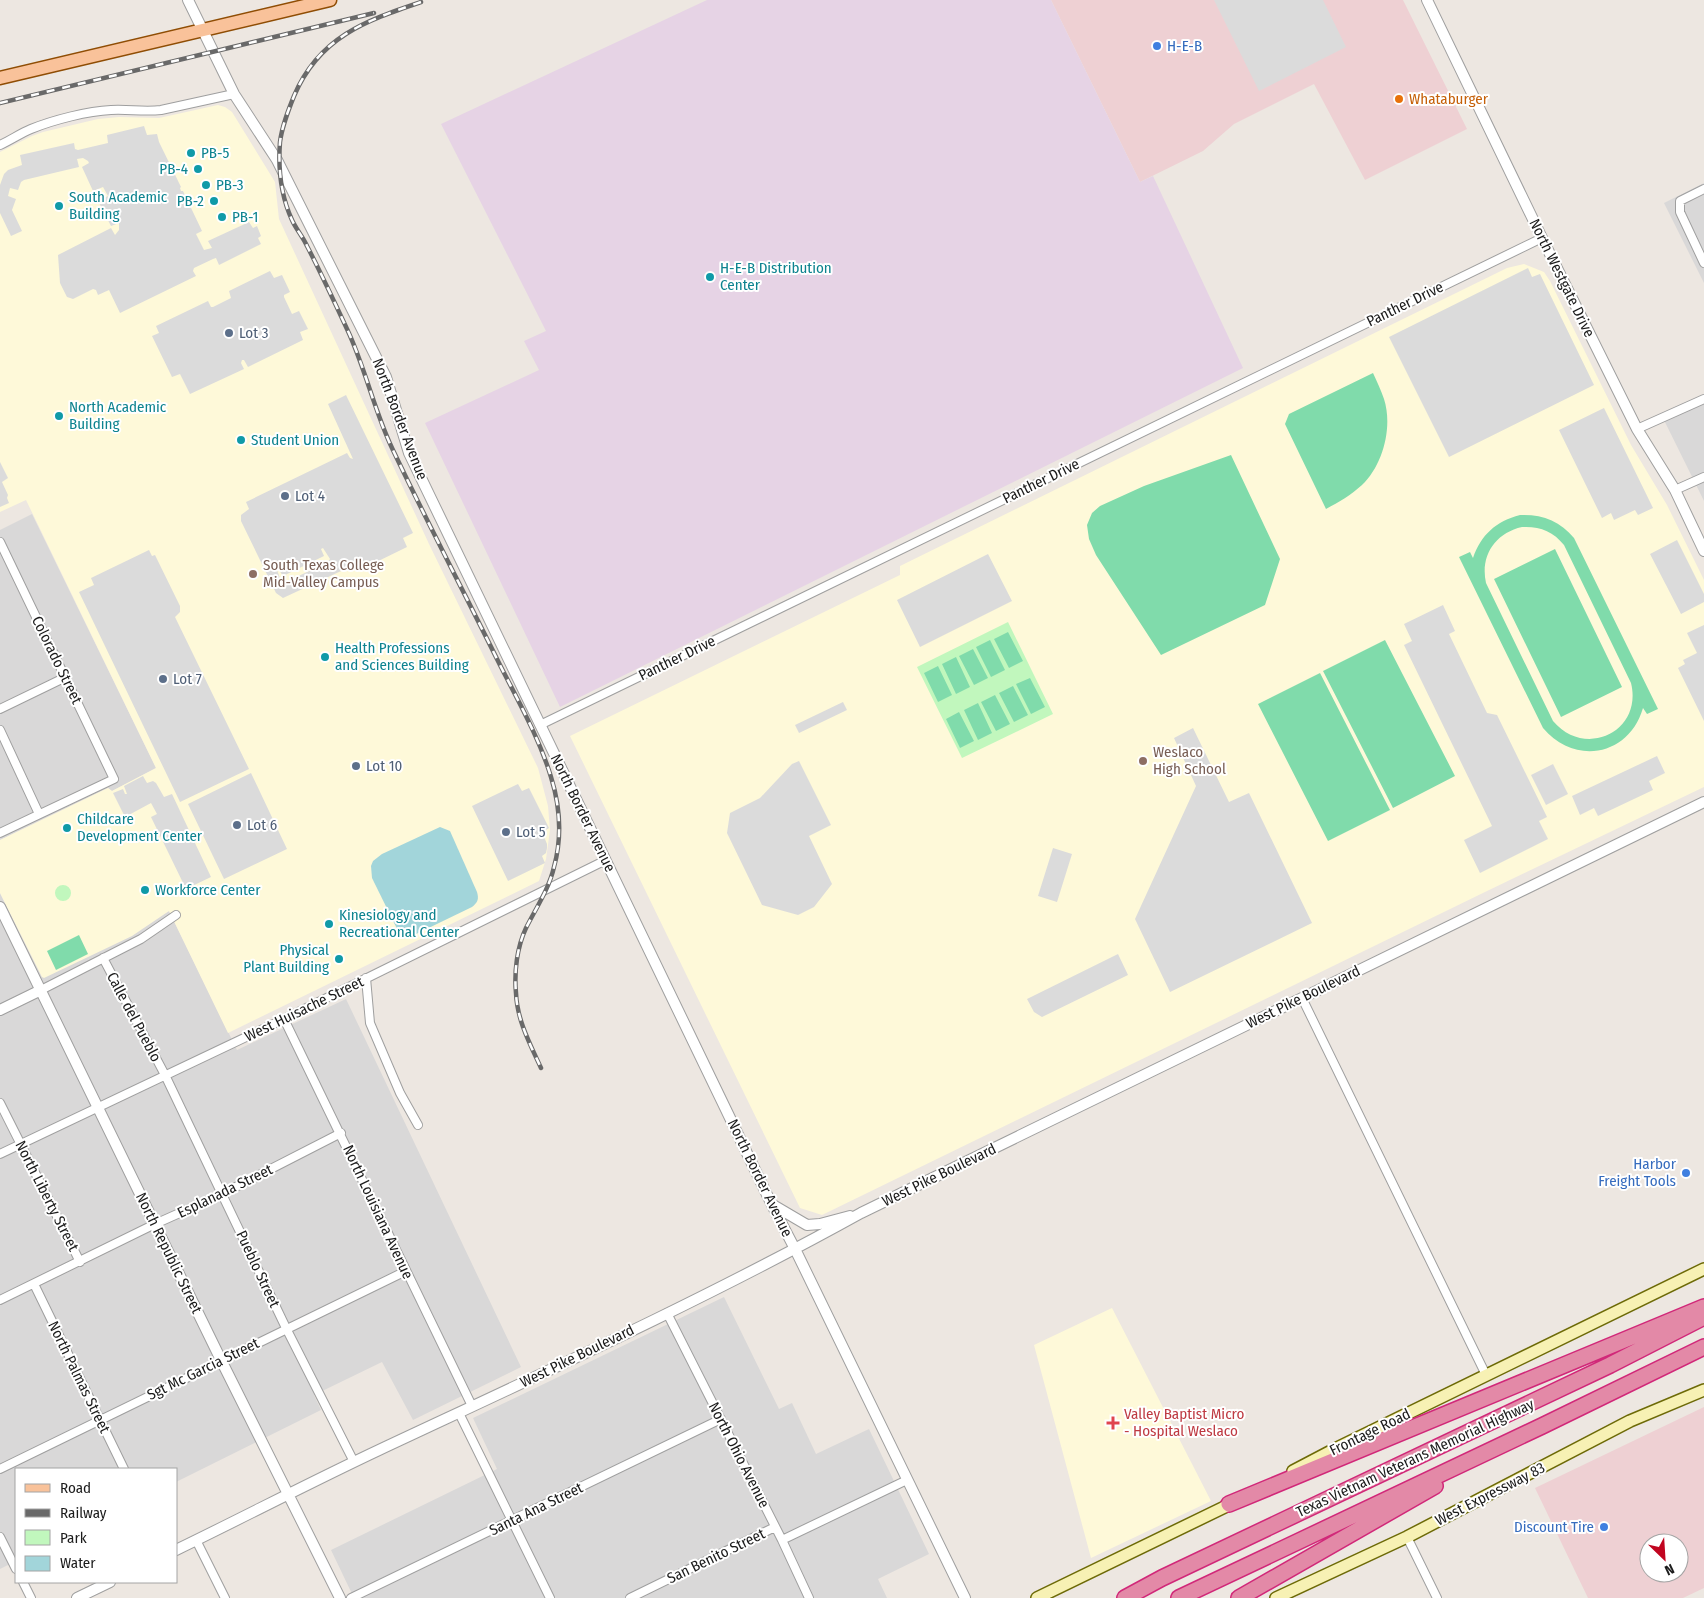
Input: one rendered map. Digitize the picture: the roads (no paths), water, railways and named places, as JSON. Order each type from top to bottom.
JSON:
[{"type":"highway","points":[[1230,1504],[1704,1307]]},
{"type":"highway","name":"Texas Vietnam Veterans Memorial Highway","points":[[1125,1598],[1162,1578],[1610,1365],[1704,1318]]},
{"type":"highway","name":"Texas Vietnam Veterans Memorial Highway","points":[[1179,1598],[1542,1426],[1704,1346]]},
{"type":"highway","points":[[1239,1598],[1542,1426]]},
{"type":"main road","points":[[0,78],[330,0]]},
{"type":"main road","name":"Frontage Road","points":[[1037,1598],[1230,1504],[1335,1449],[1704,1269]]},
{"type":"main road","name":"West Expressway 83","points":[[1276,1598],[1407,1537],[1630,1421],[1704,1390]]},
{"type":"street","name":"North Border Avenue","points":[[188,0],[234,94],[277,160],[386,377],[409,452],[772,1205],[796,1249],[965,1598]]},
{"type":"street","name":"North Westgate Drive","points":[[1427,0],[1637,429],[1675,490],[1704,551]]},
{"type":"street","points":[[0,145],[31,129],[50,122],[84,114],[111,110],[150,112],[234,94]]},
{"type":"street","points":[[1704,189],[1680,201],[1680,212],[1704,263]]},
{"type":"street","name":"Panther Drive","points":[[540,725],[1542,238]]},
{"type":"street","points":[[1637,429],[1704,399]]},
{"type":"street","points":[[1675,490],[1704,477]]},
{"type":"street","name":"Colorado Street","points":[[0,542],[114,779],[38,814]]},
{"type":"street","points":[[0,709],[66,678]]},
{"type":"street","points":[[0,730],[38,814],[0,833]]},
{"type":"street","name":"West Pike Boulevard","points":[[178,1549],[354,1462],[667,1313],[796,1249],[861,1213],[1704,802]]},
{"type":"street","name":"West Huisache Street","points":[[0,1154],[284,1019],[606,860]]},
{"type":"street","name":"North Republic Street","points":[[0,907],[340,1598]]},
{"type":"street","points":[[0,1010],[140,939],[176,915]]},
{"type":"street","name":"Calle del Pueblo","points":[[103,958],[165,1075]]},
{"type":"street","points":[[366,978],[370,1023],[400,1093],[418,1125]]},
{"type":"street","points":[[1302,998],[1486,1375]]},
{"type":"street","name":"North Louisiana Avenue","points":[[284,1019],[472,1406]]},
{"type":"street","name":"Pueblo Street","points":[[165,1075],[286,1328],[354,1462]]},
{"type":"street","name":"North Liberty Street","points":[[0,1103],[80,1262]]},
{"type":"street","name":"Esplanada Street","points":[[1,1297],[34,1284],[155,1224],[222,1194],[341,1133]]},
{"type":"street","points":[[772,1205],[807,1224],[820,1224],[861,1213]]},
{"type":"street","name":"Sgt Mc Garcia Street","points":[[0,1469],[406,1271]]},
{"type":"street","name":"North Palmas Street","points":[[34,1284],[124,1468]]},
{"type":"street","name":"North Ohio Avenue","points":[[667,1313],[810,1598]]},
{"type":"street","points":[[459,1413],[550,1598]]},
{"type":"street","name":"Santa Ana Street","points":[[350,1598],[721,1420]]},
{"type":"street","name":"San Benito Street","points":[[782,1540],[907,1480]]},
{"type":"street","name":"San Benito Street","points":[[630,1598],[775,1527]]},
{"type":"street","points":[[0,1537],[15,1567]]},
{"type":"street","points":[[1407,1537],[1437,1598]]},
{"type":"street","points":[[196,1540],[225,1598]]},
{"type":"street","points":[[24,1583],[31,1598]]},
{"type":"street","points":[[77,1598],[108,1583]]},
{"type":"water","points":[[440,827],[450,831],[477,892],[476,904],[410,937],[402,939],[372,878],[371,866],[373,861],[382,854]]},
{"type":"railway","points":[[421,2],[381,16],[346,34],[330,45],[317,59],[304,76],[287,113],[279,152],[281,182],[288,211],[317,266],[353,343],[392,448],[527,718],[551,777],[559,822],[557,856],[549,883],[523,935],[518,951],[515,977],[519,1013],[541,1068]]},
{"type":"railway","points":[[0,103],[374,13]]},
{"type":"place","name":"H-E-B","points":[[1157,46]]},
{"type":"place","name":"Whataburger","points":[[1399,99]]},
{"type":"place","name":"PB-5","points":[[191,153]]},
{"type":"place","name":"PB-4","points":[[198,169]]},
{"type":"place","name":"PB-3","points":[[206,185]]},
{"type":"place","name":"PB-2","points":[[214,201]]},
{"type":"place","name":"South Academic Building","points":[[59,206]]},
{"type":"place","name":"PB-1","points":[[222,217]]},
{"type":"place","name":"H-E-B Distribution Center","points":[[710,277]]},
{"type":"place","name":"Lot 3","points":[[229,333]]},
{"type":"place","name":"North Academic Building","points":[[59,416]]},
{"type":"place","name":"Student Union","points":[[241,440]]},
{"type":"place","name":"Lot 4","points":[[285,496]]},
{"type":"place","name":"South Texas College Mid-Valley Campus","points":[[253,574]]},
{"type":"place","name":"Health Professions and Sciences Building","points":[[325,657]]},
{"type":"place","name":"Lot 7","points":[[163,679]]},
{"type":"place","name":"Weslaco High School","points":[[1143,761]]},
{"type":"place","name":"Lot 10","points":[[356,766]]},
{"type":"place","name":"Lot 6","points":[[237,825]]},
{"type":"place","name":"Childcare Development Center","points":[[67,828]]},
{"type":"place","name":"Lot 5","points":[[506,832]]},
{"type":"place","name":"Workforce Center","points":[[145,890]]},
{"type":"place","name":"Kinesiology and Recreational Center","points":[[329,924]]},
{"type":"place","name":"Physical Plant Building","points":[[339,959]]},
{"type":"place","name":"Harbor Freight Tools","points":[[1686,1173]]},
{"type":"place","name":"Valley Baptist Micro - Hospital Weslaco","points":[[1113,1423]]},
{"type":"place","name":"Discount Tire","points":[[1604,1527]]}]
